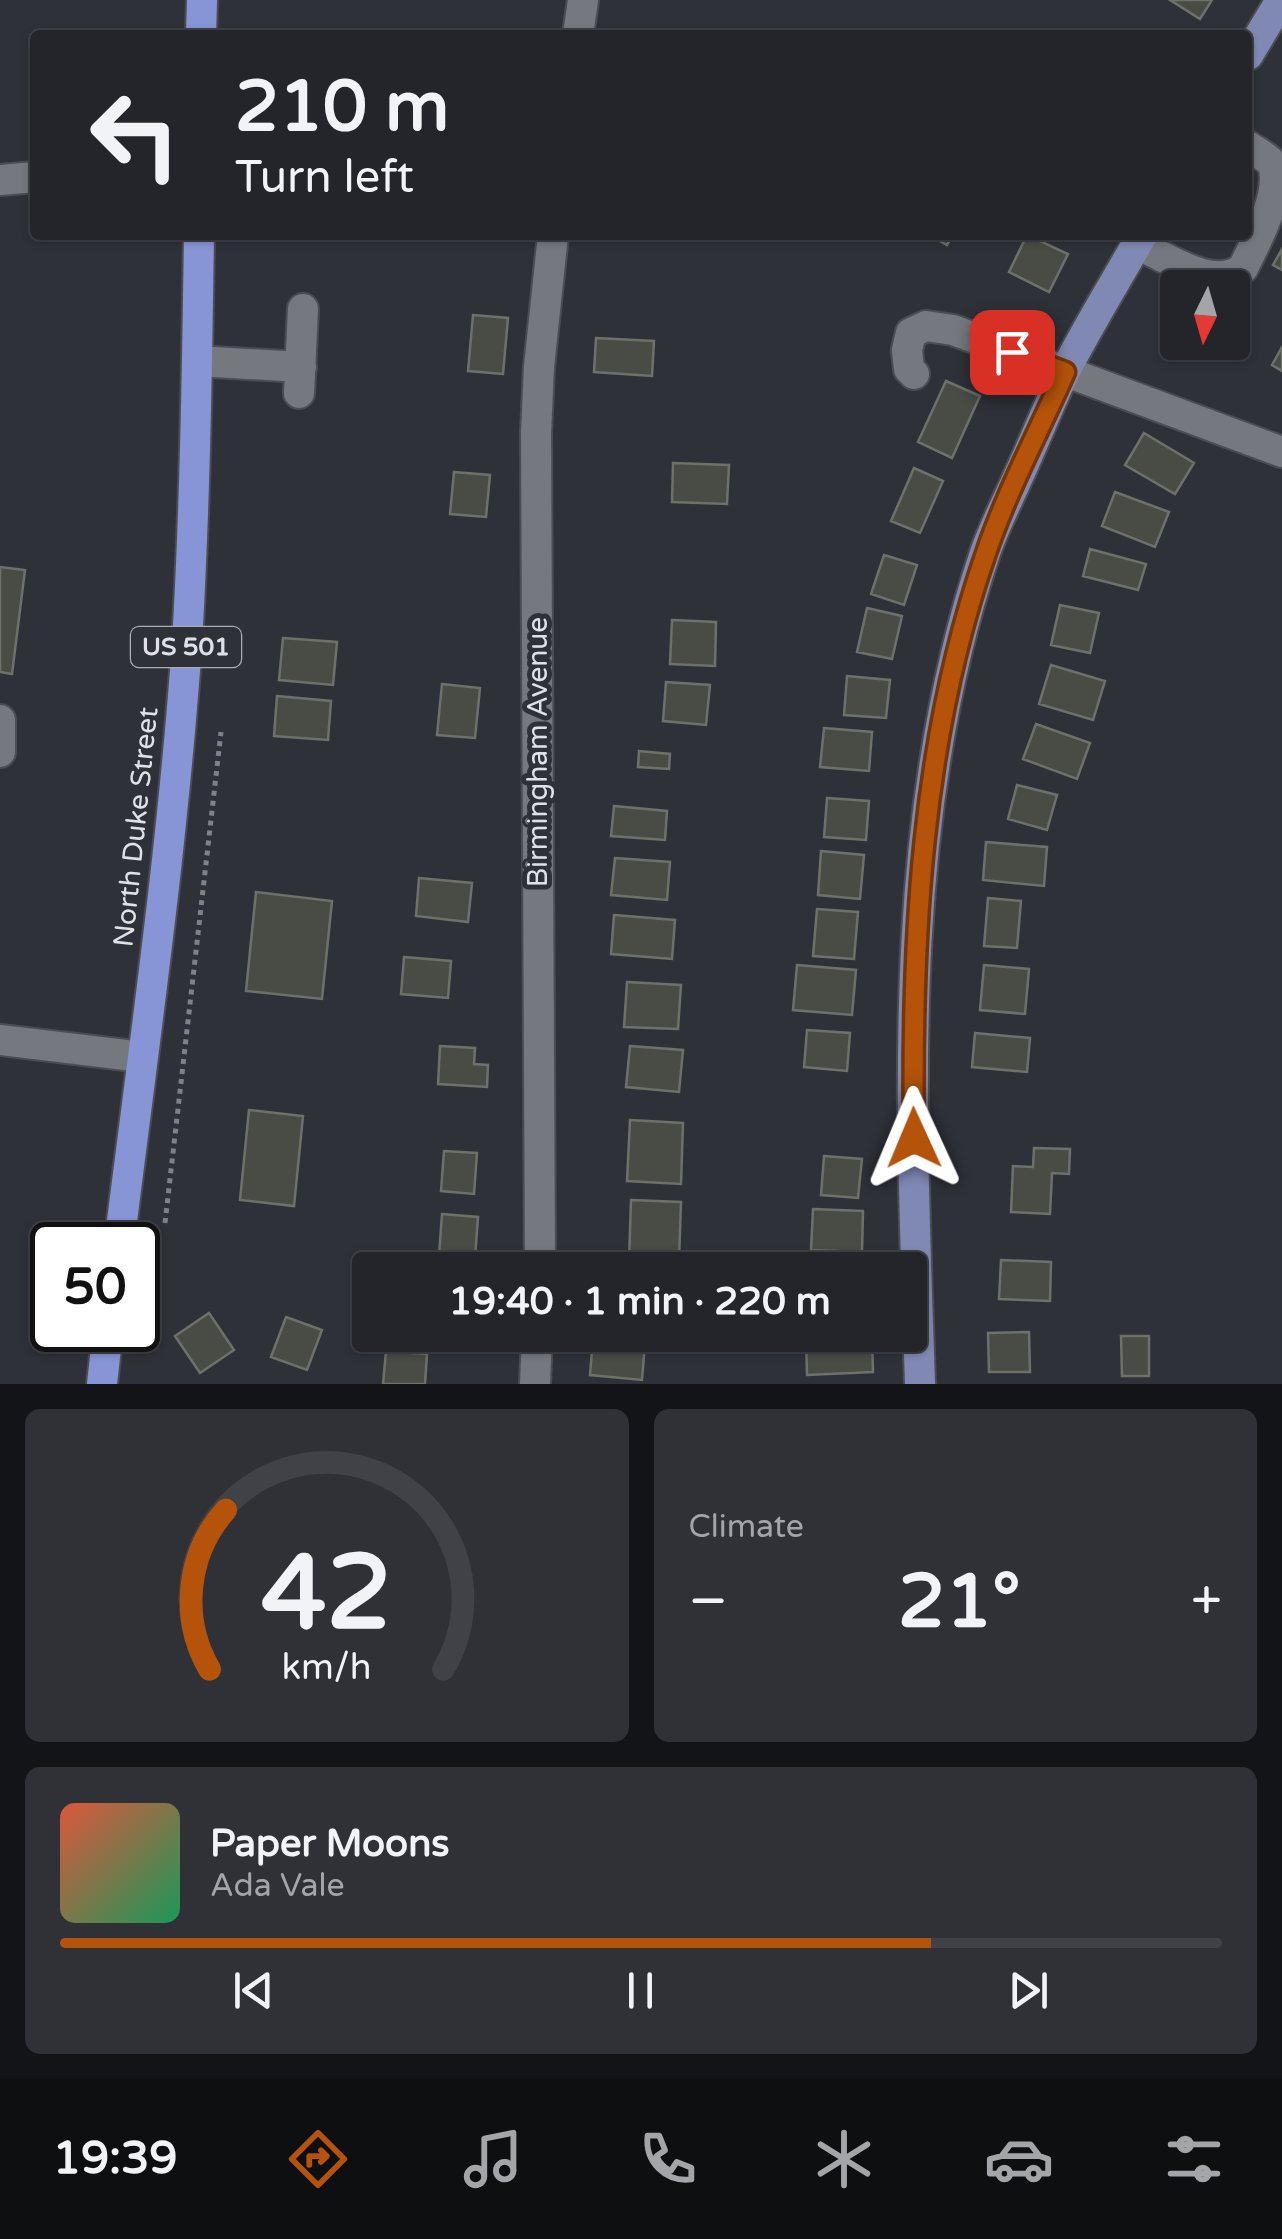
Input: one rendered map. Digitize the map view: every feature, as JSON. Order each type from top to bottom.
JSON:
[{"type":"highway","points":[[202,0],[202,30]]},
{"type":"highway","name":"North Duke Street","points":[[121,1222],[170,836],[186,645],[199,240]]},
{"type":"highway","points":[[102,1384],[106,1352]]},
{"type":"main road","points":[[1252,48],[1280,0]]},
{"type":"main road","points":[[920,1384],[912,1060],[918,920],[931,779],[961,633],[986,550],[1065,372],[1138,240]]},
{"type":"street","points":[[579,30],[583,0]]},
{"type":"street","points":[[1141,240],[1215,277],[1234,276],[1244,268],[1276,199],[1278,178],[1272,162],[1252,149]]},
{"type":"street","points":[[0,180],[30,177]]},
{"type":"street","name":"Birmingham Avenue","points":[[540,1252],[536,433],[552,240]]},
{"type":"street","points":[[197,361],[300,380],[302,309]]},
{"type":"street","points":[[914,374],[909,369],[907,350],[912,333],[926,326],[953,330],[1282,452]]},
{"type":"street","points":[[0,720],[0,752]]},
{"type":"street","points":[[0,1040],[142,1057]]},
{"type":"street","points":[[535,1384],[536,1352]]},
{"type":"path","points":[[165,1224],[221,732]]},
{"type":"building","points":[[1170,0],[1212,0],[1200,19]]},
{"type":"building","points":[[1025,240],[1038,240],[1068,254],[1049,292],[1009,272]]},
{"type":"building","points":[[1282,249],[1282,270],[1273,265]]},
{"type":"building","points":[[473,315],[508,318],[503,374],[468,371]]},
{"type":"building","points":[[596,338],[654,341],[652,376],[594,372]]},
{"type":"building","points":[[1282,347],[1282,371],[1272,365]]},
{"type":"building","points":[[946,381],[980,396],[952,458],[918,442]]},
{"type":"building","points":[[1144,433],[1194,463],[1175,494],[1125,465]]},
{"type":"building","points":[[673,463],[729,465],[727,504],[672,502]]},
{"type":"building","points":[[914,468],[943,481],[920,533],[891,521]]},
{"type":"building","points":[[454,472],[490,475],[486,517],[450,514]]},
{"type":"building","points":[[1115,492],[1169,512],[1155,547],[1102,526]]},
{"type":"building","points":[[1090,549],[1146,564],[1138,590],[1083,576]]},
{"type":"building","points":[[884,555],[917,565],[904,605],[871,594]]},
{"type":"building","points":[[0,567],[25,570],[12,674],[0,672]]},
{"type":"building","points":[[1060,605],[1099,613],[1090,653],[1051,645]]},
{"type":"building","points":[[867,608],[902,616],[892,659],[857,652]]},
{"type":"building","points":[[672,620],[716,622],[715,666],[670,664]]},
{"type":"building","points":[[283,638],[337,642],[333,685],[279,680]]},
{"type":"building","points":[[1051,665],[1105,681],[1093,720],[1039,704]]},
{"type":"building","points":[[847,676],[890,680],[886,718],[844,715]]},
{"type":"building","points":[[666,682],[710,685],[706,725],[663,721]]},
{"type":"building","points":[[442,684],[480,688],[475,738],[437,735]]},
{"type":"building","points":[[277,696],[331,701],[328,740],[274,736]]},
{"type":"building","points":[[1036,724],[1090,743],[1077,779],[1023,759]]},
{"type":"building","points":[[824,728],[872,732],[869,771],[820,767]]},
{"type":"building","points":[[639,751],[670,754],[669,769],[638,767]]},
{"type":"building","points":[[1017,785],[1057,795],[1047,830],[1008,819]]},
{"type":"building","points":[[827,798],[869,801],[866,840],[824,837]]},
{"type":"building","points":[[614,806],[667,811],[665,840],[611,836]]},
{"type":"building","points":[[986,842],[1047,847],[1044,886],[983,880]]},
{"type":"building","points":[[821,851],[864,855],[860,899],[818,895]]},
{"type":"building","points":[[615,858],[670,862],[667,900],[611,895]]},
{"type":"building","points":[[419,878],[472,883],[468,922],[416,916]]},
{"type":"building","points":[[256,892],[332,901],[322,999],[246,991]]},
{"type":"building","points":[[988,898],[1021,901],[1017,948],[984,946]]},
{"type":"building","points":[[817,909],[858,912],[854,959],[813,956]]},
{"type":"building","points":[[614,915],[675,920],[672,959],[611,954]]},
{"type":"building","points":[[404,957],[451,961],[448,998],[401,994]]},
{"type":"building","points":[[797,965],[856,970],[852,1015],[793,1010]]},
{"type":"building","points":[[984,965],[1029,969],[1025,1014],[980,1010]]},
{"type":"building","points":[[627,982],[681,985],[678,1029],[624,1027]]},
{"type":"building","points":[[807,1030],[850,1033],[847,1071],[804,1067]]},
{"type":"building","points":[[975,1033],[1030,1038],[1027,1072],[972,1067]]},
{"type":"building","points":[[440,1046],[475,1048],[474,1064],[488,1065],[487,1087],[438,1084]]},
{"type":"building","points":[[630,1046],[683,1050],[679,1092],[626,1087]]},
{"type":"building","points":[[249,1110],[303,1116],[294,1206],[240,1200]]},
{"type":"building","points":[[630,1120],[683,1123],[681,1184],[627,1181]]},
{"type":"building","points":[[1034,1148],[1070,1149],[1069,1174],[1052,1173],[1050,1214],[1011,1212],[1013,1166],[1033,1167]]},
{"type":"building","points":[[444,1151],[477,1153],[474,1194],[441,1191]]},
{"type":"building","points":[[824,1156],[862,1159],[858,1198],[821,1195]]},
{"type":"building","points":[[631,1200],[681,1202],[679,1252],[629,1252]]},
{"type":"building","points":[[813,1209],[863,1211],[862,1252],[811,1250]]},
{"type":"building","points":[[442,1214],[478,1217],[475,1252],[439,1252]]},
{"type":"building","points":[[1001,1260],[1051,1262],[1050,1301],[999,1299]]},
{"type":"building","points":[[209,1313],[234,1350],[200,1373],[175,1336]]},
{"type":"building","points":[[286,1317],[322,1330],[307,1370],[271,1357]]},
{"type":"building","points":[[1029,1332],[1030,1372],[989,1372],[988,1333]]},
{"type":"building","points":[[1121,1336],[1149,1336],[1149,1376],[1122,1376]]},
{"type":"building","points":[[386,1352],[427,1354],[425,1384],[383,1384]]},
{"type":"building","points":[[592,1352],[644,1352],[642,1380],[590,1375]]},
{"type":"building","points":[[806,1352],[872,1352],[873,1372],[807,1375]]},
{"type":"route","points":[[914,1138],[912,1060],[918,920],[931,779],[946,700],[986,550],[1065,372],[1012,352]]}]
